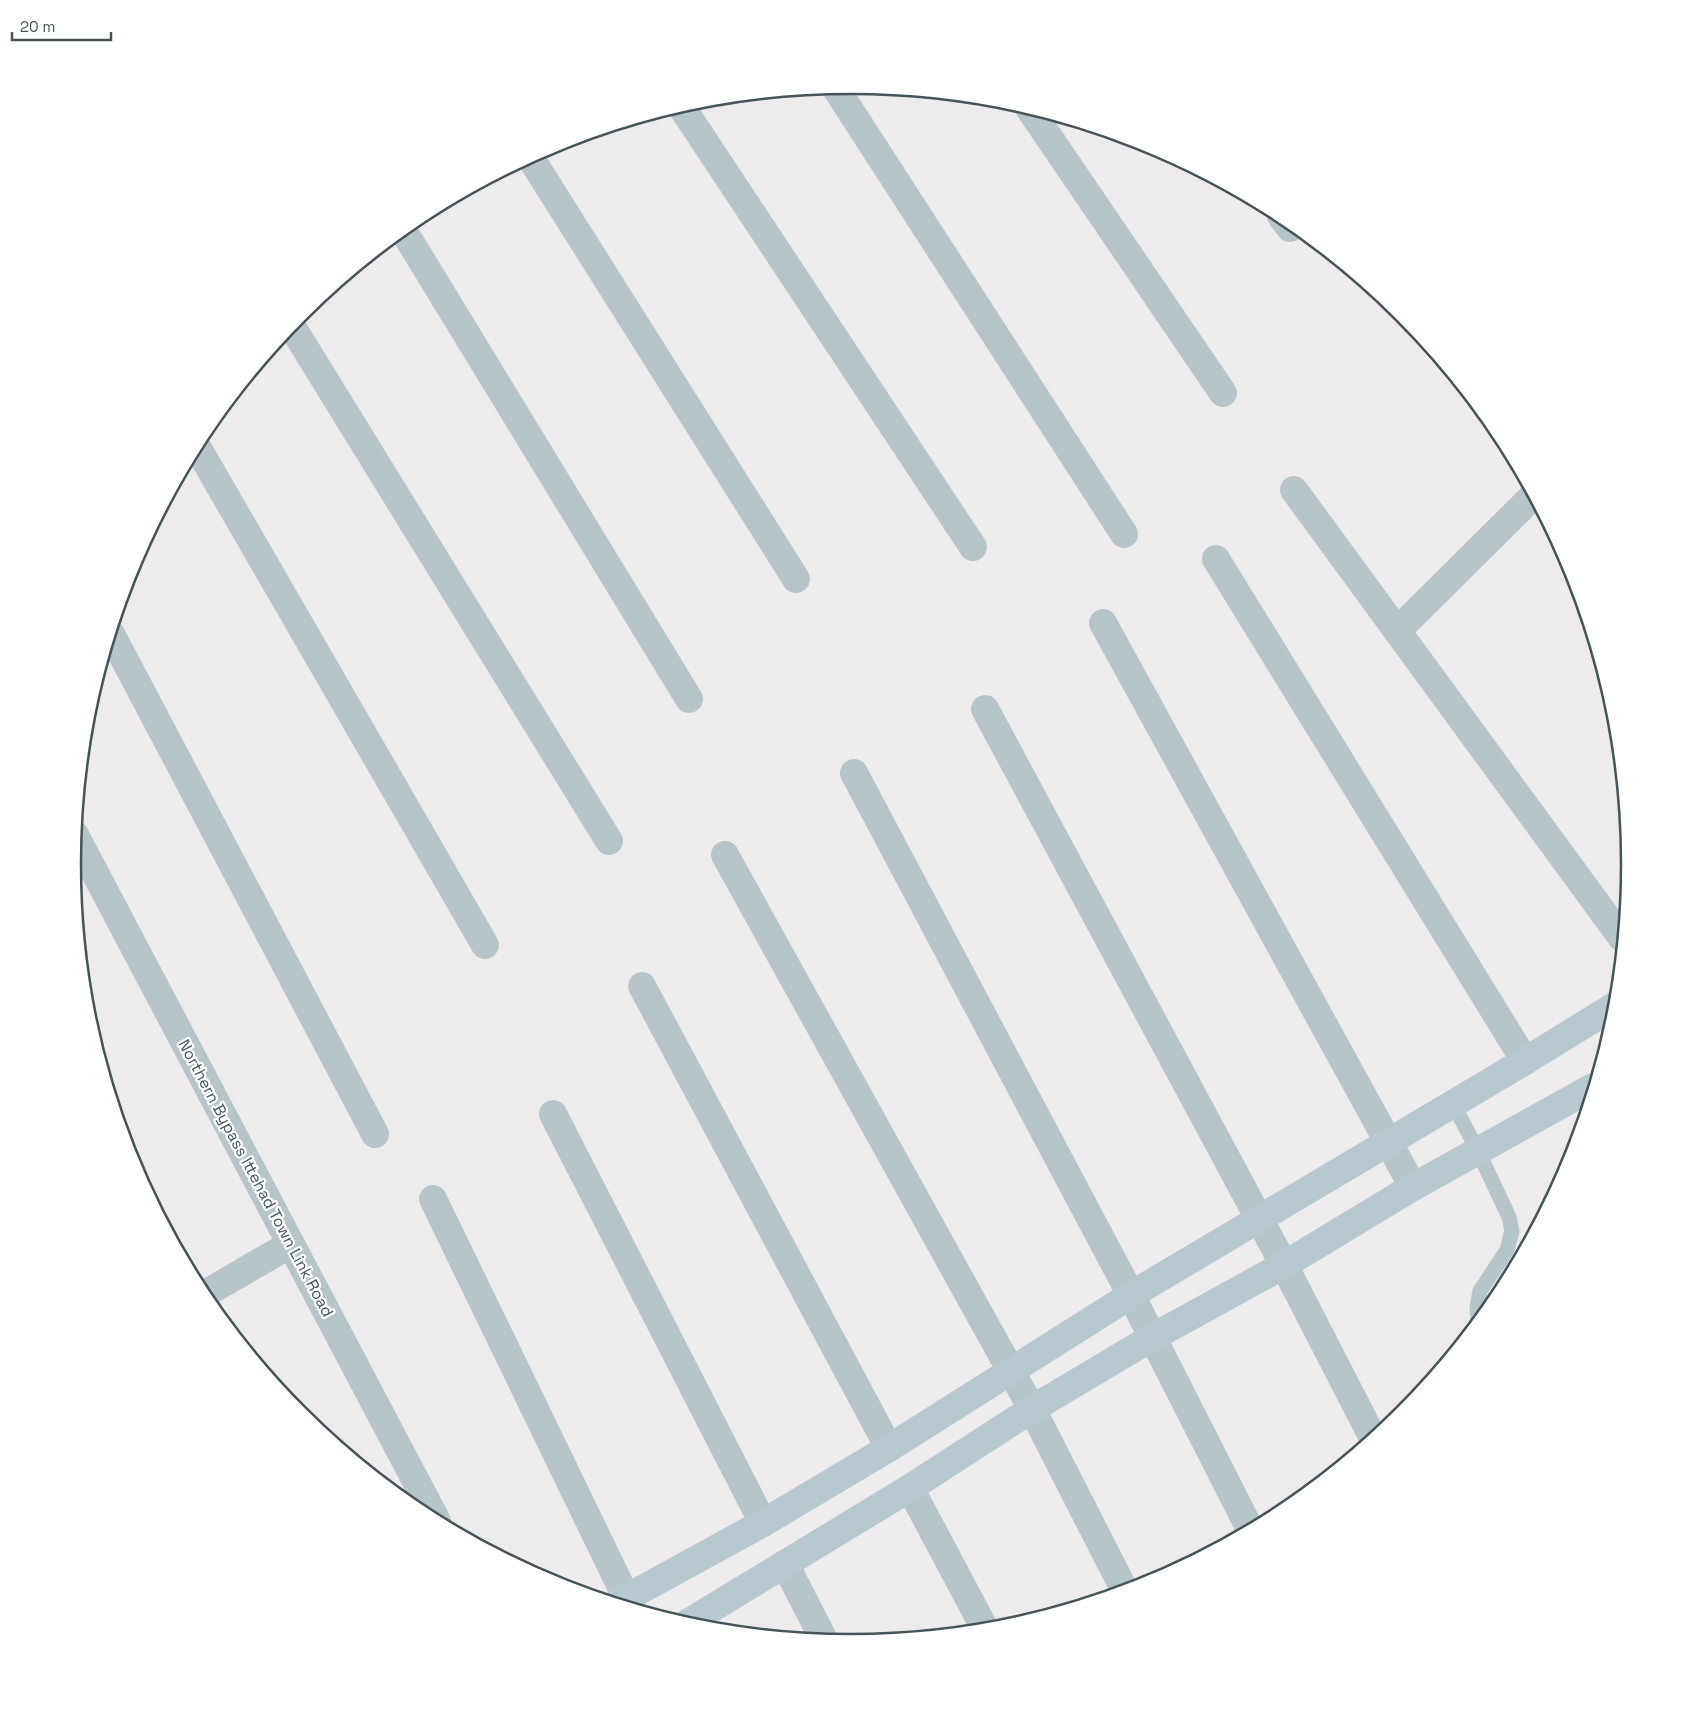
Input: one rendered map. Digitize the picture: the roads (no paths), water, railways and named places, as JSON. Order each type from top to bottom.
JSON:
[{"type":"main road","points":[[623,1599],[763,1523],[889,1448],[1131,1295],[1607,1011]]},
{"type":"main road","points":[[696,1618],[910,1488],[1032,1409],[1153,1337],[1284,1264],[1413,1187],[1586,1091]]},
{"type":"street","points":[[840,94],[1124,534]]},
{"type":"street","points":[[685,113],[973,547]]},
{"type":"street","points":[[1035,117],[1223,393]]},
{"type":"street","points":[[534,163],[796,579]]},
{"type":"street","points":[[406,236],[689,699]]},
{"type":"street","points":[[295,332],[609,841]]},
{"type":"street","points":[[200,453],[485,945]]},
{"type":"street","points":[[1294,490],[1617,932]]},
{"type":"street","points":[[1396,631],[1529,500]]},
{"type":"street","points":[[1216,559],[1525,1061]]},
{"type":"street","points":[[1103,623],[1413,1187]]},
{"type":"street","points":[[115,641],[376,1134]]},
{"type":"street","points":[[985,708],[1284,1264],[1370,1432]]},
{"type":"street","points":[[854,773],[1131,1295],[1247,1524]]},
{"type":"street","name":"Northern Bypass Ittehad Town Link Road","points":[[82,848],[431,1509]]},
{"type":"street","points":[[725,855],[1032,1409],[1122,1584]]},
{"type":"street","points":[[642,986],[889,1448]]},
{"type":"street","points":[[553,1114],[763,1523]]},
{"type":"street","points":[[433,1199],[620,1598]]},
{"type":"street","points":[[210,1291],[291,1244]]},
{"type":"street","points":[[910,1488],[980,1622]]},
{"type":"street","points":[[785,1564],[820,1633]]},
{"type":"lane","points":[[1452,1104],[1478,1151],[1510,1217],[1512,1230],[1507,1250],[1480,1291],[1477,1311]]}]
